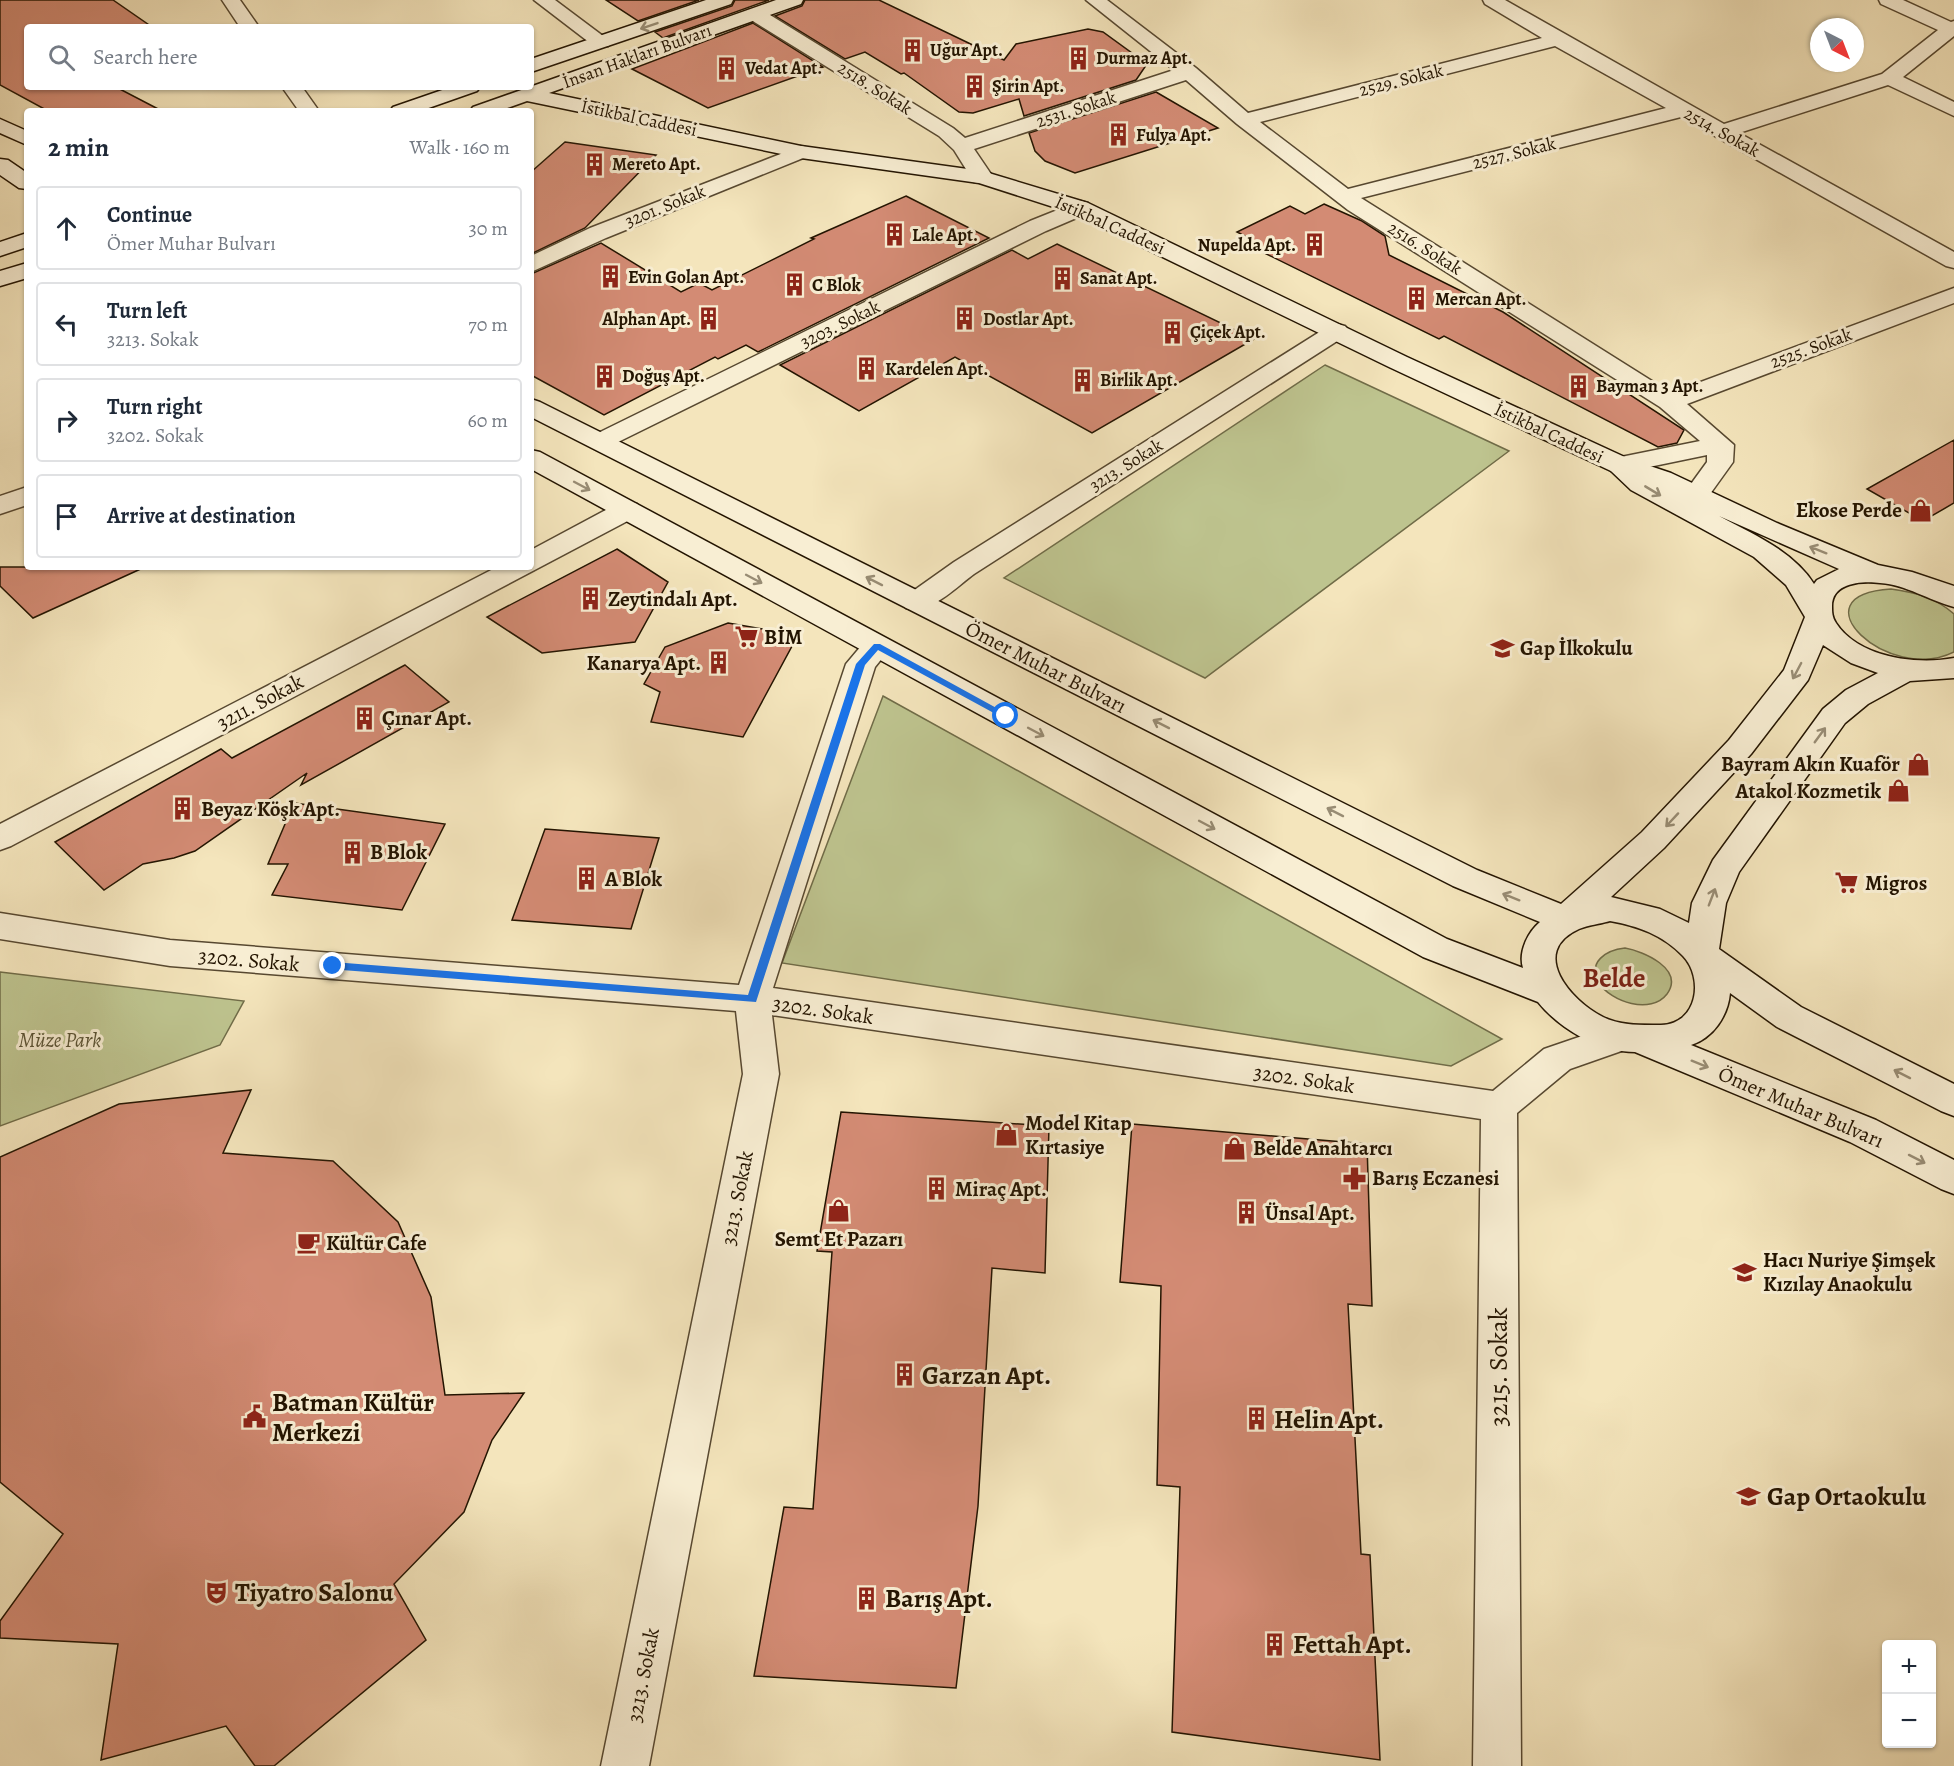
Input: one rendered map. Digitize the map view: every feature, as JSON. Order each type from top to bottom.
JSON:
[{"type":"street","points":[[231,0],[248,24]]},
{"type":"street","points":[[543,0],[601,42]]},
{"type":"street","name":"İnsan Hakları Bulvarı","points":[[534,65],[724,0]]},
{"type":"street","name":"İnsan Hakları Bulvarı","points":[[489,108],[794,0]]},
{"type":"street","name":"2516. Sokak","points":[[1095,0],[1190,72],[1244,120],[1345,196],[1668,402],[1721,445]]},
{"type":"street","name":"2514. Sokak","points":[[1492,0],[1558,40],[1954,261]]},
{"type":"street","points":[[1722,132],[1889,78],[1952,28],[1888,0]]},
{"type":"street","name":"2518. Sokak","points":[[755,14],[946,132],[962,146],[982,177]]},
{"type":"street","name":"2529. Sokak","points":[[1244,120],[1558,40]]},
{"type":"street","name":"2531. Sokak","points":[[962,146],[1190,72]]},
{"type":"street","points":[[1889,78],[1954,110]]},
{"type":"street","points":[[294,90],[307,108]]},
{"type":"street","points":[[409,108],[461,90]]},
{"type":"street","name":"İstikbal Caddesi","points":[[527,95],[801,152],[982,177],[1080,208],[1398,362],[1620,465]]},
{"type":"street","name":"2527. Sokak","points":[[1345,196],[1683,110]]},
{"type":"street","points":[[0,125],[24,137]]},
{"type":"street","name":"3201. Sokak","points":[[534,264],[598,233],[801,152]]},
{"type":"street","points":[[0,165],[24,181]]},
{"type":"street","name":"3203. Sokak","points":[[601,441],[1038,226],[1080,208]]},
{"type":"street","points":[[1918,242],[1945,234]]},
{"type":"street","points":[[0,249],[24,241]]},
{"type":"street","points":[[0,279],[24,271]]},
{"type":"street","name":"2525. Sokak","points":[[1668,402],[1954,295]]},
{"type":"street","name":"3213. Sokak","points":[[916,602],[964,568],[1337,331]]},
{"type":"street","name":"Ömer Muhar Bulvarı","points":[[534,408],[1465,878],[1565,919]]},
{"type":"street","points":[[1620,465],[1721,445],[1720,462],[1695,495]]},
{"type":"street","points":[[534,460],[1435,948],[1547,991]]},
{"type":"street","points":[[1620,465],[1662,479],[1767,529],[1885,574],[1922,581],[1954,598]]},
{"type":"street","points":[[1620,465],[1640,484],[1764,551],[1797,580],[1827,631],[1850,650],[1881,665],[1905,671],[1932,672],[1954,668]]},
{"type":"street","points":[[0,506],[24,496]]},
{"type":"street","points":[[534,559],[627,510]]},
{"type":"street","name":"3211. Sokak","points":[[0,838],[513,570]]},
{"type":"street","points":[[1632,1040],[1588,1028],[1564,1011],[1547,991],[1538,970],[1539,950],[1548,932],[1653,840],[1740,747],[1798,673],[1819,617],[1817,603],[1823,591],[1834,581],[1852,575],[1954,571]]},
{"type":"street","name":"3213. Sokak","points":[[625,1766],[761,1074],[752,999],[861,664],[877,646]]},
{"type":"street","points":[[1499,1107],[1557,1059],[1632,1040],[1672,1038],[1694,1028],[1708,1013],[1715,994],[1712,974],[1701,954],[1709,903],[1725,868],[1834,716],[1857,698],[1905,671]]},
{"type":"street","points":[[1565,919],[1586,912],[1610,909],[1636,913],[1662,923],[1684,937],[1701,954],[1789,1017],[1954,1101]]},
{"type":"street","name":"3202. Sokak","points":[[0,926],[170,953],[752,999],[1499,1107]]},
{"type":"street","name":"Ömer Muhar Bulvarı","points":[[1632,1040],[1863,1131],[1954,1178]]},
{"type":"street","name":"3215. Sokak","points":[[1497,1766],[1499,1107]]},
{"type":"green space","points":[[1325,365],[1509,451],[1205,678],[1004,578]]},
{"type":"green space","points":[[1891,589],[1925,597],[1954,614],[1954,652],[1929,659],[1903,657],[1879,648],[1861,635],[1850,620],[1850,606],[1863,595]]},
{"type":"green space","points":[[883,696],[1502,1039],[1451,1066],[782,963]]},
{"type":"green space","points":[[1625,948],[1651,957],[1666,969],[1671,977],[1671,985],[1667,994],[1660,1000],[1642,1005],[1631,1003],[1612,996],[1599,983],[1595,969],[1600,958],[1611,951]]},
{"type":"green space","name":"Müze Park","points":[[0,972],[244,1001],[220,1045],[0,1126]]},
{"type":"building","points":[[0,0],[113,0],[148,24],[24,24],[24,90],[122,90],[156,108],[42,108],[0,85]]},
{"type":"building","points":[[606,0],[699,0],[638,21]]},
{"type":"building","points":[[735,0],[769,0],[663,38],[655,32],[732,6]]},
{"type":"building","points":[[805,0],[879,0],[1004,60],[1016,44],[1088,29],[1103,32],[1147,64],[1136,80],[1024,116],[1019,99],[973,113],[959,112],[904,73],[901,74],[865,52],[845,59],[775,16],[802,6]]},
{"type":"building","name":"Vedat Apt.","points":[[753,23],[823,67],[708,108],[632,69]]},
{"type":"building","name":"Fulya Apt.","points":[[1156,92],[1218,128],[1075,173],[1045,161],[1035,151],[1029,133]]},
{"type":"building","points":[[565,142],[656,155],[585,228],[534,253],[534,169]]},
{"type":"building","points":[[906,196],[989,238],[758,352],[746,345],[718,359],[715,357],[604,415],[534,377],[534,273],[601,243],[681,292],[699,283],[712,290],[814,239],[811,238]]},
{"type":"building","points":[[1324,204],[1362,221],[1385,236],[1389,255],[1503,312],[1684,430],[1677,443],[1658,447],[1444,336],[1439,339],[1242,242],[1249,238],[1237,232],[1290,206],[1305,214]]},
{"type":"building","points":[[1057,244],[1254,339],[1092,433],[955,357],[859,411],[780,365],[1012,250],[1028,259]]},
{"type":"building","points":[[1954,440],[1954,503],[1923,521],[1867,489]]},
{"type":"building","name":"Zeytindalı Apt.","points":[[617,549],[668,582],[635,642],[542,653],[487,617]]},
{"type":"building","points":[[0,567],[24,567],[24,570],[138,570],[33,618],[0,586]]},
{"type":"building","name":"Kanarya Apt.","points":[[728,623],[798,635],[743,737],[651,722],[660,692],[644,684],[665,647]]},
{"type":"building","points":[[405,665],[449,702],[301,785],[307,773],[195,851],[143,864],[104,890],[55,842],[221,749],[232,758]]},
{"type":"building","name":"B Blok","points":[[294,803],[445,824],[402,910],[272,895],[288,864],[268,864]]},
{"type":"building","name":"A Blok","points":[[545,829],[659,838],[631,929],[512,920]]},
{"type":"building","name":"Batman Kültür Merkezi","points":[[251,1090],[223,1153],[333,1161],[398,1222],[431,1297],[445,1395],[524,1393],[492,1440],[464,1512],[394,1584],[426,1640],[274,1766],[255,1766],[226,1726],[101,1760],[118,1644],[0,1638],[0,1621],[63,1534],[0,1482],[0,1157],[119,1104]]},
{"type":"building","points":[[841,1112],[1049,1126],[1045,1273],[992,1268],[978,1506],[956,1688],[754,1676],[784,1507],[813,1509],[832,1252],[817,1251]]},
{"type":"building","points":[[1132,1124],[1367,1144],[1372,1306],[1348,1304],[1361,1554],[1370,1555],[1380,1760],[1172,1732],[1180,1487],[1157,1485],[1161,1286],[1120,1282]]},
{"type":"place","name":"Uğur Apt.","points":[[912,50]]},
{"type":"place","name":"Durmaz Apt.","points":[[1078,58]]},
{"type":"place","name":"Vedat Apt.","points":[[727,68]]},
{"type":"place","name":"Şirin Apt.","points":[[974,86]]},
{"type":"place","name":"Fulya Apt.","points":[[1118,135]]},
{"type":"place","name":"Mereto Apt.","points":[[594,164]]},
{"type":"place","name":"Lale Apt.","points":[[894,235]]},
{"type":"place","name":"Nupelda Apt.","points":[[1314,245]]},
{"type":"place","name":"Evin Golan Apt.","points":[[610,277]]},
{"type":"place","name":"Sanat Apt.","points":[[1062,278]]},
{"type":"place","name":"C Blok","points":[[794,285]]},
{"type":"place","name":"Mercan Apt.","points":[[1417,299]]},
{"type":"place","name":"Alphan Apt.","points":[[709,319]]},
{"type":"place","name":"Dostlar Apt.","points":[[965,319]]},
{"type":"place","name":"Çiçek Apt.","points":[[1172,332]]},
{"type":"place","name":"Kardelen Apt.","points":[[867,369]]},
{"type":"place","name":"Doğuş Apt.","points":[[604,376]]},
{"type":"place","name":"Birlik Apt.","points":[[1082,380]]},
{"type":"place","name":"Bayman 3 Apt.","points":[[1578,386]]},
{"type":"place","name":"Ekose Perde","points":[[1920,510]]},
{"type":"place","name":"Zeytindalı Apt.","points":[[590,599]]},
{"type":"place","name":"BİM","points":[[746,637]]},
{"type":"place","name":"Gap İlkokulu","points":[[1502,648]]},
{"type":"place","name":"Kanarya Apt.","points":[[719,663]]},
{"type":"place","name":"Çınar Apt.","points":[[364,718]]},
{"type":"place","name":"Bayram Akın Kuaför","points":[[1918,764]]},
{"type":"place","name":"Atakol Kozmetik","points":[[1899,791]]},
{"type":"place","name":"Beyaz Köşk Apt.","points":[[183,809]]},
{"type":"place","name":"B Blok","points":[[352,852]]},
{"type":"place","name":"A Blok","points":[[587,879]]},
{"type":"place","name":"Migros","points":[[1847,883]]},
{"type":"place","name":"Model Kitap Kırtasiye","points":[[1007,1135]]},
{"type":"place","name":"Belde Anahtarcı","points":[[1235,1148]]},
{"type":"place","name":"Barış Eczanesi","points":[[1354,1178]]},
{"type":"place","name":"Miraç Apt.","points":[[937,1189]]},
{"type":"place","name":"Semt Et Pazarı","points":[[839,1211]]},
{"type":"place","name":"Ünsal Apt.","points":[[1247,1213]]},
{"type":"place","name":"Kültür Cafe","points":[[308,1243]]},
{"type":"place","name":"Hacı Nuriye Şimşek Kızılay Anaokulu","points":[[1745,1272]]},
{"type":"place","name":"Garzan Apt.","points":[[904,1375]]},
{"type":"place","name":"Batman Kültür Merkezi","points":[[254,1417]]},
{"type":"place","name":"Helin Apt.","points":[[1256,1419]]},
{"type":"place","name":"Gap Ortaokulu","points":[[1749,1496]]},
{"type":"place","name":"Tiyatro Salonu","points":[[217,1592]]},
{"type":"place","name":"Barış Apt.","points":[[867,1598]]},
{"type":"place","name":"Fettah Apt.","points":[[1275,1644]]},
{"type":"district","name":"Belde","points":[[1614,978]]},
{"type":"route","points":[[333,966],[752,999],[861,664],[877,646],[1006,716]]}]
